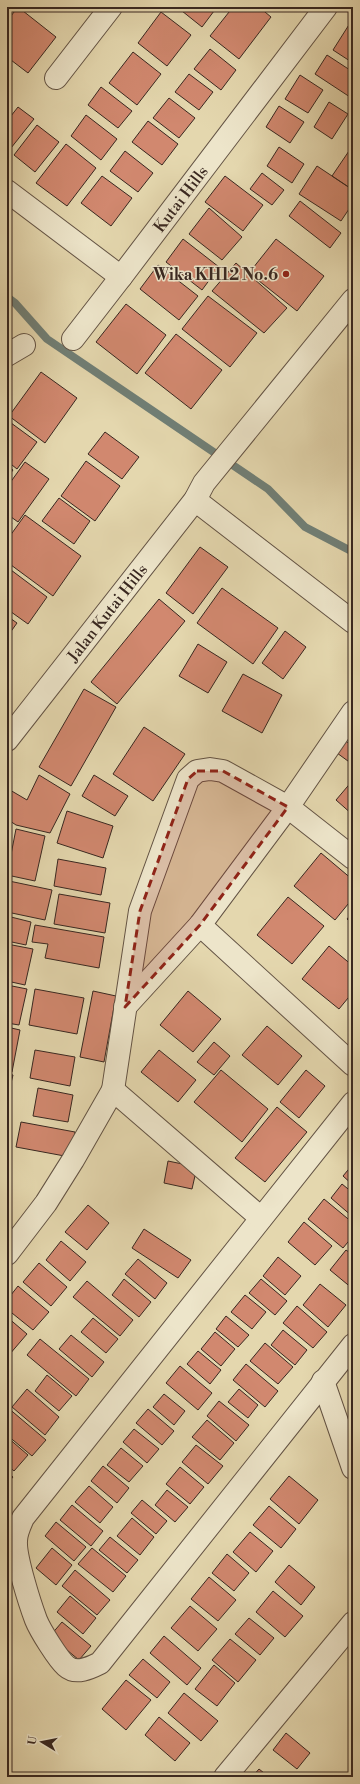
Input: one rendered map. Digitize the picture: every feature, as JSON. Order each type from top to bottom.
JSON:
[{"type":"street","name":"Kutai Hills","points":[[73,339],[326,7]]},
{"type":"street","points":[[56,78],[101,10]]},
{"type":"street","points":[[7,191],[121,277]]},
{"type":"street","name":"Jalan Kutai Hills","points":[[7,740],[199,492],[353,300]]},
{"type":"street","points":[[199,492],[353,622]]},
{"type":"street","points":[[125,1007],[200,926],[288,807],[353,712]]},
{"type":"street","points":[[7,1254],[46,1204],[113,1090],[140,911],[188,779],[197,771],[223,771],[288,807],[353,858]]},
{"type":"street","points":[[200,926],[353,1065]]},
{"type":"street","points":[[113,1090],[261,1218]]},
{"type":"street","points":[[353,1103],[23,1518],[16,1540],[17,1554],[37,1621],[51,1646],[66,1667],[78,1671],[100,1663],[353,1345]]},
{"type":"street","points":[[323,1381],[353,1468]]},
{"type":"street","points":[[225,1777],[353,1623]]},
{"type":"highlighted area","points":[[197,771],[223,771],[288,807],[200,925],[125,1007],[140,911],[188,779]]},
{"type":"building","points":[[18,7],[56,37],[28,73],[7,57],[7,21]]},
{"type":"building","points":[[177,7],[217,7],[202,27]]},
{"type":"building","points":[[233,7],[259,7],[271,17],[239,59],[210,36]]},
{"type":"building","points":[[161,12],[191,35],[167,66],[138,43]]},
{"type":"building","points":[[352,20],[353,21],[353,63],[333,50]]},
{"type":"building","points":[[210,49],[236,70],[221,90],[194,69]]},
{"type":"building","points":[[133,52],[161,74],[137,105],[109,83]]},
{"type":"building","points":[[327,55],[353,72],[353,99],[315,74]]},
{"type":"building","points":[[189,74],[213,92],[199,110],[175,92]]},
{"type":"building","points":[[300,75],[323,90],[308,113],[285,99]]},
{"type":"building","points":[[101,87],[132,111],[118,128],[88,105]]},
{"type":"building","points":[[169,98],[195,118],[179,138],[153,118]]},
{"type":"building","points":[[329,102],[348,114],[332,139],[314,127]]},
{"type":"building","points":[[279,106],[304,122],[290,143],[266,127]]},
{"type":"building","points":[[18,107],[34,119],[11,148],[7,145],[7,121]]},
{"type":"building","points":[[86,115],[117,139],[101,160],[71,136]]},
{"type":"building","points":[[148,121],[178,144],[162,165],[132,142]]},
{"type":"building","points":[[37,125],[59,142],[35,172],[14,155]]},
{"type":"building","points":[[66,144],[96,168],[67,206],[36,183]]},
{"type":"building","points":[[279,147],[304,164],[292,183],[267,166]]},
{"type":"building","points":[[351,148],[353,150],[353,190],[332,176]]},
{"type":"building","points":[[125,151],[153,173],[138,192],[110,171]]},
{"type":"building","points":[[317,166],[353,190],[353,203],[341,221],[299,194]]},
{"type":"building","points":[[262,173],[284,190],[272,205],[250,189]]},
{"type":"building","points":[[102,176],[132,198],[111,226],[81,203]]},
{"type":"building","points":[[225,176],[263,205],[243,231],[205,202]]},
{"type":"building","points":[[300,201],[341,233],[330,248],[289,216]]},
{"type":"building","points":[[209,208],[242,237],[222,260],[189,234]]},
{"type":"building","points":[[183,239],[219,267],[202,290],[166,262]]},
{"type":"building","name":"Wika KH12 No.6","points":[[276,239],[324,276],[297,311],[249,273]]},
{"type":"building","points":[[236,263],[287,308],[264,333],[212,291]]},
{"type":"building","points":[[158,265],[198,296],[179,320],[140,289]]},
{"type":"building","points":[[208,296],[257,333],[230,367],[182,329]]},
{"type":"building","points":[[126,304],[166,335],[137,374],[96,342]]},
{"type":"building","points":[[176,334],[222,370],[191,409],[145,373]]},
{"type":"building","points":[[41,372],[77,398],[45,443],[9,416]]},
{"type":"building","points":[[7,420],[37,442],[17,469],[7,461]]},
{"type":"building","points":[[105,432],[139,457],[122,479],[88,454]]},
{"type":"building","points":[[86,461],[120,486],[95,521],[61,496]]},
{"type":"building","points":[[25,462],[49,479],[18,522],[7,514],[7,487]]},
{"type":"building","points":[[7,465],[13,470],[7,478]]},
{"type":"building","points":[[59,498],[90,521],[74,544],[42,521]]},
{"type":"building","points":[[25,515],[81,556],[53,596],[7,562],[7,540]]},
{"type":"building","points":[[7,520],[12,523],[7,530]]},
{"type":"building","points":[[200,547],[228,567],[193,614],[166,593]]},
{"type":"building","points":[[7,567],[47,597],[28,624],[7,609]]},
{"type":"building","points":[[222,588],[278,628],[253,664],[197,623]]},
{"type":"building","points":[[159,599],[185,621],[117,704],[91,682]]},
{"type":"building","points":[[7,616],[17,623],[7,637]]},
{"type":"building","points":[[285,631],[306,647],[283,679],[262,663]]},
{"type":"building","points":[[198,644],[227,662],[208,693],[179,676]]},
{"type":"building","points":[[243,674],[282,695],[262,733],[222,711]]},
{"type":"building","points":[[84,689],[116,707],[71,786],[39,767]]},
{"type":"building","points":[[144,727],[185,754],[153,801],[113,774]]},
{"type":"building","points":[[346,741],[353,747],[352,764],[337,753]]},
{"type":"building","points":[[39,775],[70,794],[50,833],[16,825],[7,819],[7,797],[10,790],[27,800]]},
{"type":"building","points":[[94,775],[128,796],[115,816],[82,796]]},
{"type":"building","points":[[353,780],[353,815],[336,800]]},
{"type":"building","points":[[67,811],[113,826],[103,858],[57,843]]},
{"type":"building","points":[[16,829],[45,836],[35,881],[7,875]]},
{"type":"building","points":[[321,853],[353,880],[353,898],[335,920],[294,886]]},
{"type":"building","points":[[58,859],[106,868],[101,895],[54,886]]},
{"type":"building","points":[[9,881],[52,890],[45,920],[7,912],[7,888]]},
{"type":"building","points":[[59,894],[110,903],[105,933],[54,924]]},
{"type":"building","points":[[288,897],[324,926],[292,964],[257,935]]},
{"type":"building","points":[[353,912],[353,925],[347,919]]},
{"type":"building","points":[[7,916],[31,922],[26,945],[7,941]]},
{"type":"building","points":[[35,925],[104,937],[99,968],[45,958],[48,944],[32,942]]},
{"type":"building","points":[[7,944],[33,949],[25,985],[7,981]]},
{"type":"building","points":[[329,946],[353,966],[353,992],[339,1009],[302,979]]},
{"type":"building","points":[[7,985],[27,989],[19,1025],[7,1023]]},
{"type":"building","points":[[35,989],[84,998],[77,1034],[29,1025]]},
{"type":"building","points":[[93,991],[116,996],[104,1062],[80,1057]]},
{"type":"building","points":[[188,991],[221,1019],[193,1052],[160,1025]]},
{"type":"building","points":[[267,1026],[302,1056],[278,1085],[242,1055]]},
{"type":"building","points":[[7,1027],[20,1030],[12,1072],[7,1071]]},
{"type":"building","points":[[214,1042],[230,1056],[214,1075],[197,1062]]},
{"type":"building","points":[[35,1050],[75,1057],[70,1086],[30,1078]]},
{"type":"building","points":[[159,1050],[196,1080],[178,1102],[141,1072]]},
{"type":"building","points":[[221,1070],[268,1109],[242,1142],[194,1102]]},
{"type":"building","points":[[306,1070],[325,1086],[299,1118],[280,1102]]},
{"type":"building","points":[[7,1074],[13,1075],[7,1099]]},
{"type":"building","points":[[38,1088],[73,1095],[68,1122],[33,1116]]},
{"type":"building","points":[[277,1107],[307,1132],[265,1182],[235,1158]]},
{"type":"building","points":[[21,1122],[75,1132],[70,1157],[16,1147]]},
{"type":"building","points":[[168,1161],[197,1167],[192,1189],[164,1183]]},
{"type":"building","points":[[353,1164],[353,1185],[343,1176]]},
{"type":"building","points":[[342,1184],[353,1193],[353,1217],[331,1198]]},
{"type":"building","points":[[324,1199],[353,1223],[353,1236],[343,1248],[308,1219]]},
{"type":"building","points":[[88,1205],[109,1223],[87,1250],[65,1232]]},
{"type":"building","points":[[304,1222],[332,1246],[315,1265],[288,1242]]},
{"type":"building","points":[[144,1229],[191,1260],[178,1278],[132,1248]]},
{"type":"building","points":[[61,1241],[86,1262],[70,1281],[46,1260]]},
{"type":"building","points":[[346,1250],[353,1255],[353,1289],[330,1270]]},
{"type":"building","points":[[278,1257],[301,1276],[285,1295],[263,1276]]},
{"type":"building","points":[[138,1259],[167,1283],[155,1299],[125,1274]]},
{"type":"building","points":[[39,1263],[67,1287],[51,1306],[23,1282]]},
{"type":"building","points":[[124,1279],[151,1302],[139,1317],[112,1295]]},
{"type":"building","points":[[261,1279],[287,1301],[275,1315],[249,1293]]},
{"type":"building","points":[[87,1281],[133,1320],[120,1336],[73,1297]]},
{"type":"building","points":[[320,1284],[346,1305],[328,1327],[303,1305]]},
{"type":"building","points":[[18,1286],[49,1312],[33,1330],[7,1309],[7,1300]]},
{"type":"building","points":[[245,1295],[266,1312],[252,1329],[231,1312]]},
{"type":"building","points":[[297,1306],[327,1332],[313,1348],[283,1323]]},
{"type":"building","points":[[226,1316],[249,1335],[238,1347],[216,1329]]},
{"type":"building","points":[[7,1317],[27,1334],[9,1355],[7,1353]]},
{"type":"building","points":[[93,1318],[118,1339],[106,1353],[81,1332]]},
{"type":"building","points":[[283,1330],[307,1350],[295,1365],[271,1345]]},
{"type":"building","points":[[215,1332],[235,1349],[221,1366],[201,1349]]},
{"type":"building","points":[[71,1335],[104,1362],[92,1377],[59,1349]]},
{"type":"building","points":[[40,1339],[89,1379],[76,1396],[27,1355]]},
{"type":"building","points":[[265,1343],[293,1367],[278,1384],[250,1361]]},
{"type":"building","points":[[198,1351],[221,1370],[210,1384],[187,1364]]},
{"type":"building","points":[[246,1364],[278,1391],[265,1407],[233,1380]]},
{"type":"building","points":[[180,1366],[212,1393],[198,1410],[166,1383]]},
{"type":"building","points":[[47,1375],[72,1396],[59,1411],[35,1391]]},
{"type":"building","points":[[27,1389],[59,1417],[45,1435],[12,1407]]},
{"type":"building","points":[[239,1389],[258,1405],[248,1418],[228,1402]]},
{"type":"building","points":[[164,1394],[185,1411],[174,1425],[153,1407]]},
{"type":"building","points":[[219,1401],[249,1425],[236,1441],[207,1416]]},
{"type":"building","points":[[7,1407],[46,1440],[32,1456],[7,1435]]},
{"type":"building","points":[[148,1409],[174,1431],[162,1445],[136,1423]]},
{"type":"building","points":[[207,1420],[234,1443],[220,1460],[192,1437]]},
{"type":"building","points":[[134,1429],[159,1449],[147,1463],[123,1442]]},
{"type":"building","points":[[7,1437],[28,1455],[14,1471],[7,1465]]},
{"type":"building","points":[[196,1445],[223,1466],[208,1484],[182,1462]]},
{"type":"building","points":[[121,1448],[143,1466],[129,1482],[107,1465]]},
{"type":"building","points":[[103,1466],[129,1488],[117,1503],[91,1481]]},
{"type":"building","points":[[180,1467],[204,1487],[190,1504],[166,1484]]},
{"type":"building","points":[[7,1472],[13,1477],[7,1484]]},
{"type":"building","points":[[289,1476],[318,1500],[299,1524],[270,1499]]},
{"type":"building","points":[[89,1486],[113,1507],[100,1523],[75,1502]]},
{"type":"building","points":[[167,1490],[188,1507],[175,1522],[155,1505]]},
{"type":"building","points":[[142,1500],[167,1521],[156,1534],[131,1513]]},
{"type":"building","points":[[72,1505],[103,1531],[91,1546],[60,1520]]},
{"type":"building","points":[[269,1506],[296,1529],[281,1548],[253,1525]]},
{"type":"building","points":[[132,1518],[154,1537],[140,1555],[117,1536]]},
{"type":"building","points":[[56,1522],[86,1547],[74,1561],[45,1536]]},
{"type":"building","points":[[250,1532],[273,1551],[256,1572],[233,1552]]},
{"type":"building","points":[[110,1537],[138,1560],[127,1573],[99,1550]]},
{"type":"building","points":[[52,1548],[72,1565],[56,1585],[36,1568]]},
{"type":"building","points":[[92,1548],[126,1576],[113,1592],[78,1564]]},
{"type":"building","points":[[227,1554],[249,1573],[234,1591],[212,1573]]},
{"type":"building","points":[[289,1565],[315,1587],[301,1605],[275,1582]]},
{"type":"building","points":[[75,1570],[110,1600],[97,1615],[62,1586]]},
{"type":"building","points":[[209,1577],[236,1600],[218,1621],[191,1599]]},
{"type":"building","points":[[273,1591],[303,1616],[285,1637],[256,1612]]},
{"type":"building","points":[[70,1596],[96,1618],[83,1634],[57,1612]]},
{"type":"building","points":[[190,1606],[217,1629],[198,1651],[171,1628]]},
{"type":"building","points":[[249,1618],[274,1638],[260,1655],[235,1634]]},
{"type":"building","points":[[62,1622],[91,1646],[79,1660],[50,1636]]},
{"type":"building","points":[[164,1636],[201,1668],[187,1685],[150,1653]]},
{"type":"building","points":[[230,1639],[256,1660],[238,1682],[212,1660]]},
{"type":"building","points":[[143,1659],[170,1682],[157,1698],[129,1675]]},
{"type":"building","points":[[214,1665],[235,1683],[217,1706],[195,1689]]},
{"type":"building","points":[[126,1680],[151,1700],[126,1730],[102,1709]]},
{"type":"building","points":[[184,1693],[218,1721],[201,1741],[168,1713]]},
{"type":"building","points":[[159,1717],[190,1743],[175,1761],[145,1735]]},
{"type":"building","points":[[286,1733],[310,1753],[297,1769],[273,1750]]},
{"type":"building","points":[[259,1769],[269,1777],[252,1777]]},
{"type":"waterway","points":[[7,297],[15,303],[47,339],[268,489],[305,527],[353,552]]},
{"type":"place","name":"Wika KH12 No.6","points":[[286,274]]}]
